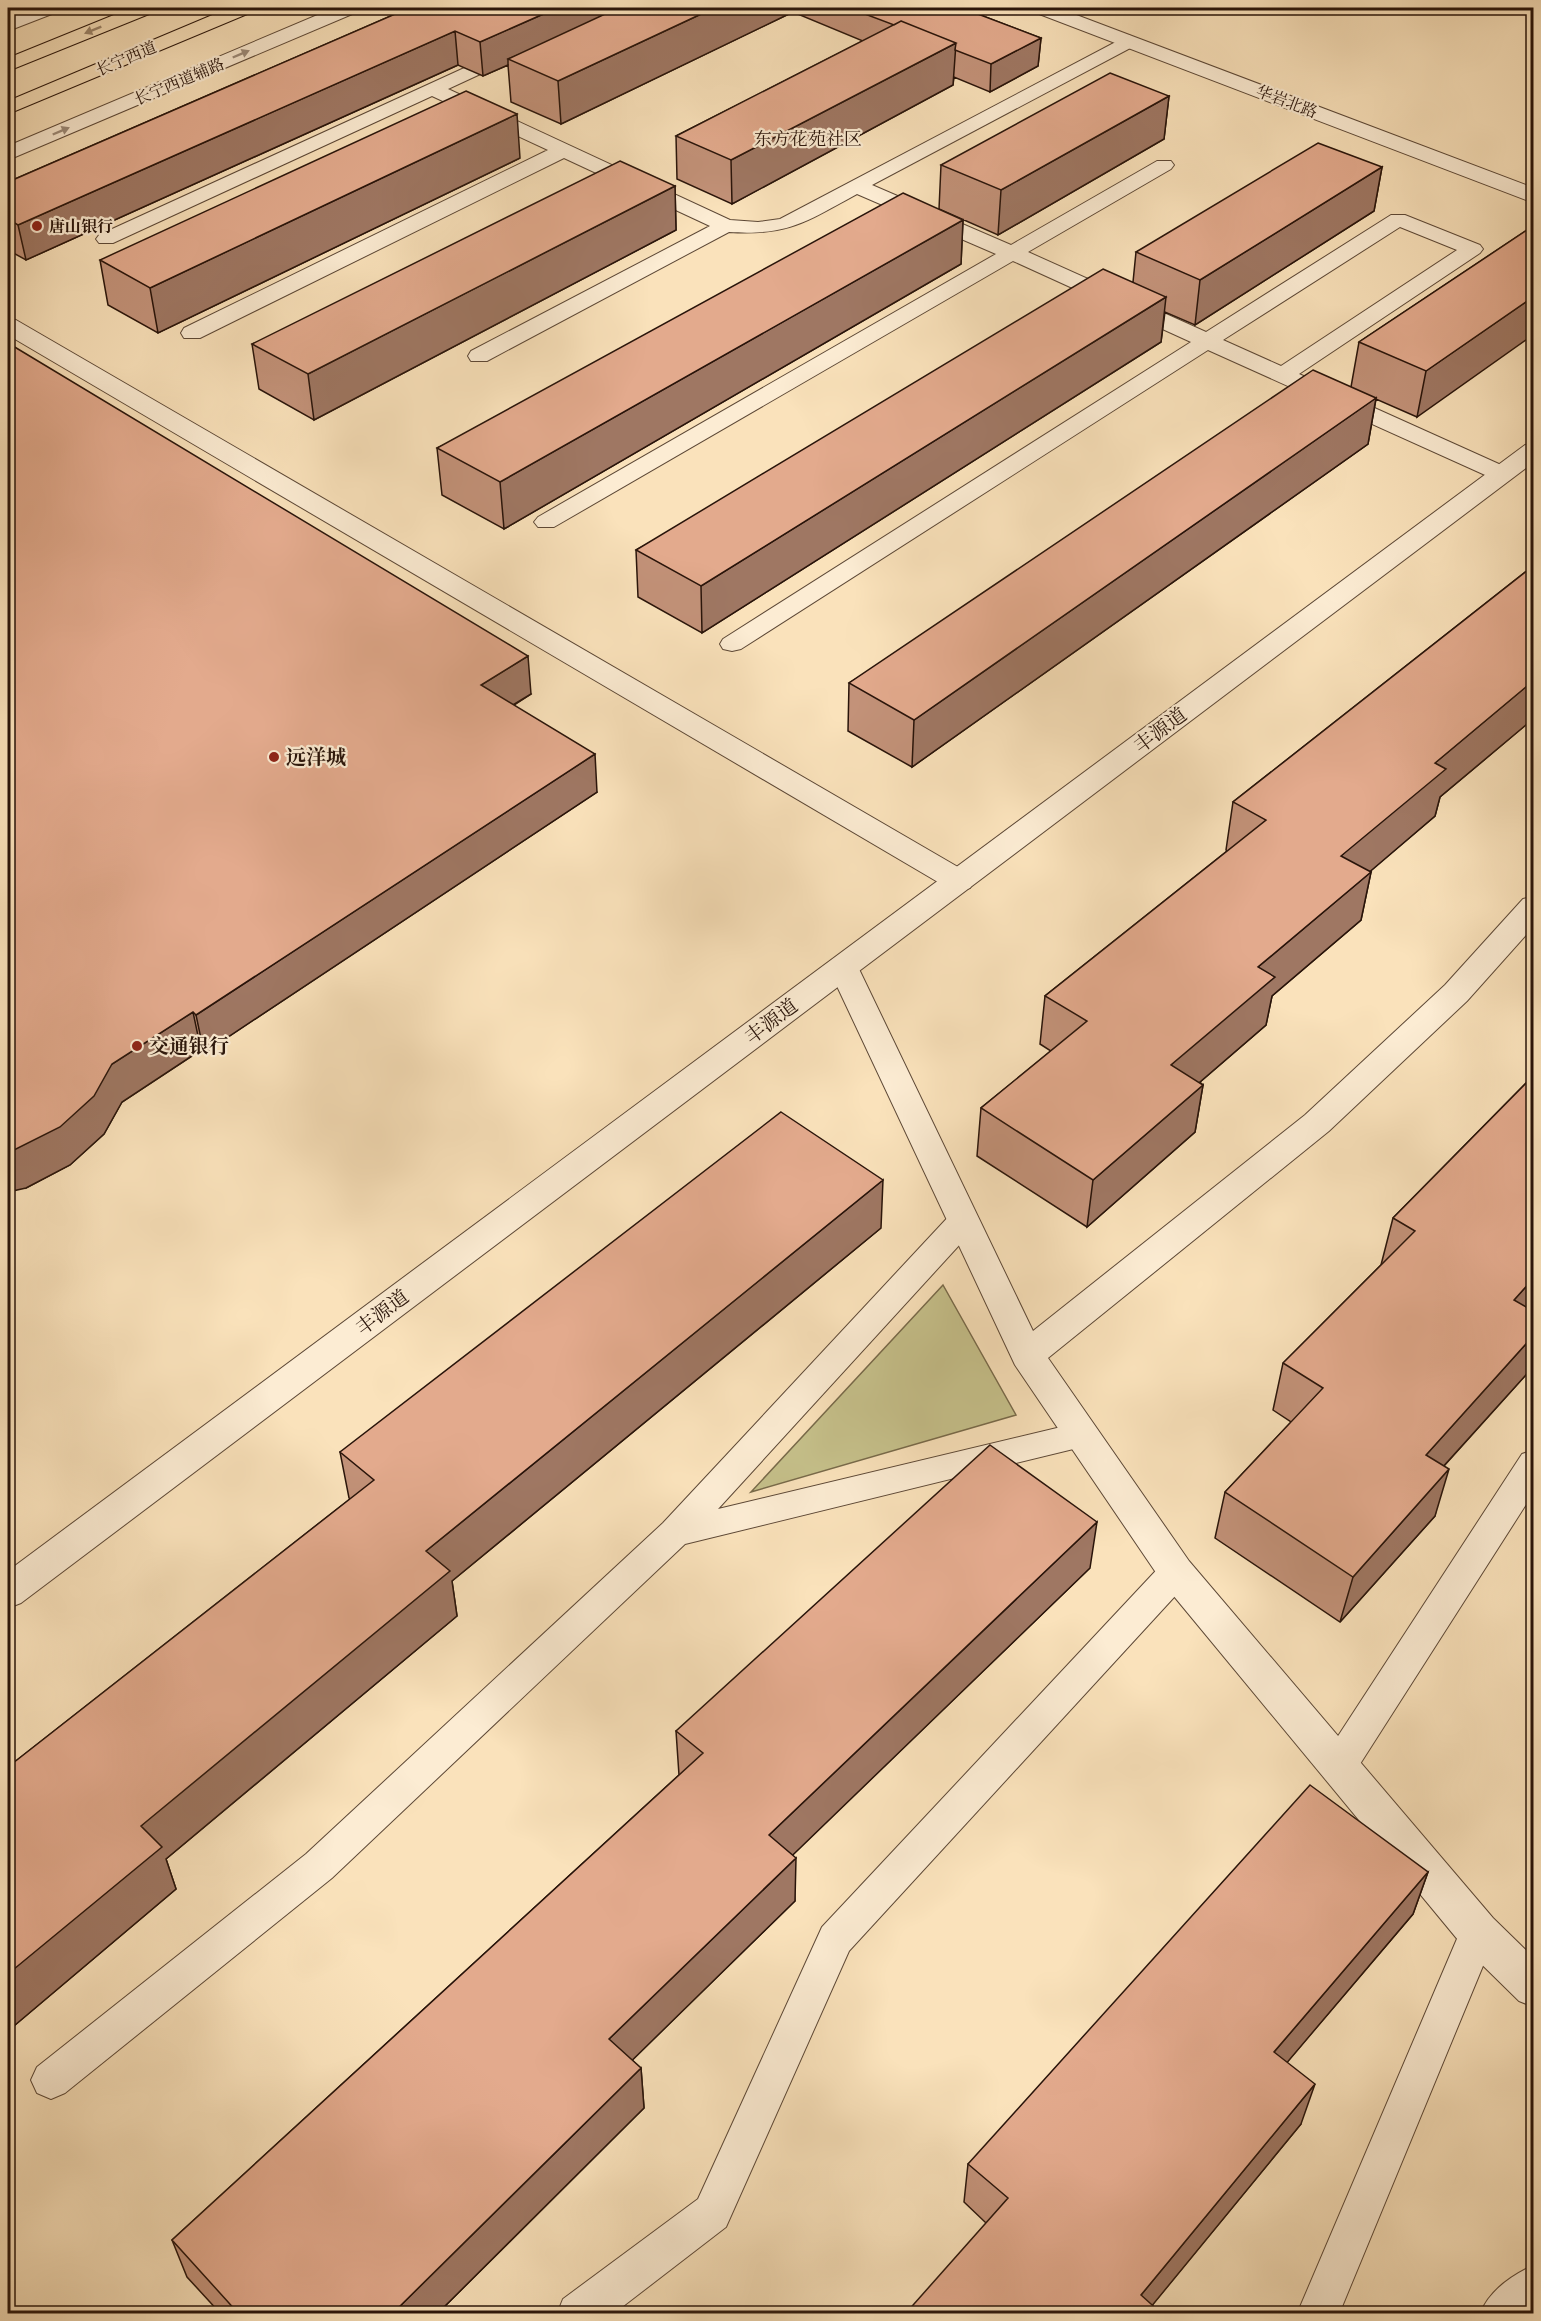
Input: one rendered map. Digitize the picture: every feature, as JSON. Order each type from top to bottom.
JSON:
[{"type":"main road","name":"长宁西道","points":[[8,65],[147,8]]},
{"type":"main road","name":"长宁西道","points":[[8,108],[245,8]]},
{"type":"street","points":[[8,25],[50,8]]},
{"type":"street","name":"长宁西道辅路","points":[[8,154],[350,8]]},
{"type":"street","name":"华岩北路","points":[[1041,8],[1533,196]]},
{"type":"street","points":[[8,325],[959,881]]},
{"type":"street","name":"丰源道","points":[[8,1592],[1533,450]]},
{"type":"street","points":[[1027,1355],[1317,1123],[1456,993],[1533,906]]},
{"type":"street","points":[[843,968],[1027,1355],[1176,1572],[1340,1764],[1478,1932],[1533,1987]]},
{"type":"lane","points":[[433,89],[726,226],[758,228],[785,224],[859,187],[1129,41]]},
{"type":"lane","points":[[106,239],[526,46]]},
{"type":"lane","points":[[192,333],[564,150]]},
{"type":"lane","points":[[546,522],[1164,165]]},
{"type":"lane","points":[[859,187],[1012,253],[1502,474]]},
{"type":"lane","points":[[732,644],[1398,219],[1473,249],[1283,375]]},
{"type":"lane","points":[[479,357],[726,226]]},
{"type":"lane","points":[[51,2080],[319,1866],[675,1533],[962,1222]]},
{"type":"lane","points":[[675,1533],[1082,1435]]},
{"type":"lane","points":[[1340,1764],[1533,1463]]},
{"type":"lane","points":[[578,2313],[712,2213],[835,1939],[1176,1572]]},
{"type":"lane","points":[[1318,2313],[1478,1932]]},
{"type":"lane","points":[[1501,2313],[1533,2286]]},
{"type":"shaded area","points":[[943,1285],[1016,1415],[751,1492]]},
{"type":"building","points":[[409,8],[557,8],[480,42],[455,31],[18,225],[8,219],[8,182]]},
{"type":"building","points":[[618,8],[714,8],[558,81],[508,59]]},
{"type":"building","points":[[849,8],[962,8],[1041,38],[991,64],[955,50],[956,43],[901,21],[894,25]]},
{"type":"building","points":[[901,21],[956,43],[731,160],[676,136]]},
{"type":"building","points":[[1110,73],[1169,96],[1001,190],[941,165]]},
{"type":"building","points":[[466,91],[517,114],[150,288],[100,260]]},
{"type":"building","points":[[1318,143],[1382,167],[1200,280],[1136,252]]},
{"type":"building","points":[[620,161],[675,186],[308,374],[252,344]]},
{"type":"building","points":[[903,193],[963,220],[500,482],[437,448]]},
{"type":"building","points":[[1533,226],[1533,297],[1426,371],[1359,342]]},
{"type":"building","points":[[1103,269],[1166,297],[701,586],[636,550]]},
{"type":"building","name":"远洋城","points":[[8,343],[528,656],[481,685],[595,754],[196,1015],[193,1012],[112,1064],[94,1096],[60,1127],[8,1151]]},
{"type":"building","points":[[1313,370],[1376,398],[914,720],[849,683]]},
{"type":"building","points":[[1533,566],[1533,681],[1435,763],[1446,769],[1341,856],[1371,872],[1258,967],[1275,977],[1171,1065],[1203,1085],[1093,1180],[981,1108],[1087,1021],[1045,996],[1266,820],[1233,802]]},
{"type":"building","points":[[1533,1076],[1533,1279],[1514,1300],[1533,1311],[1533,1336],[1426,1455],[1449,1469],[1353,1577],[1225,1492],[1323,1388],[1283,1363],[1415,1231],[1393,1218]]},
{"type":"building","points":[[781,1112],[883,1180],[426,1551],[450,1571],[141,1826],[162,1847],[8,1974],[8,1767],[374,1480],[340,1452]]},
{"type":"building","points":[[990,1445],[1097,1522],[769,1835],[796,1858],[609,2039],[641,2068],[393,2313],[238,2313],[172,2240],[703,1753],[676,1731]]},
{"type":"building","points":[[1310,1785],[1428,1872],[1274,2052],[1315,2084],[1141,2295],[1161,2313],[906,2313],[1008,2198],[968,2164]]},
{"type":"place","name":"唐山银行","points":[[37,226]]},
{"type":"place","name":"远洋城","points":[[274,757]]},
{"type":"place","name":"交通银行","points":[[137,1046]]},
{"type":"district","name":"东方花苑社区","points":[[808,139]]}]
